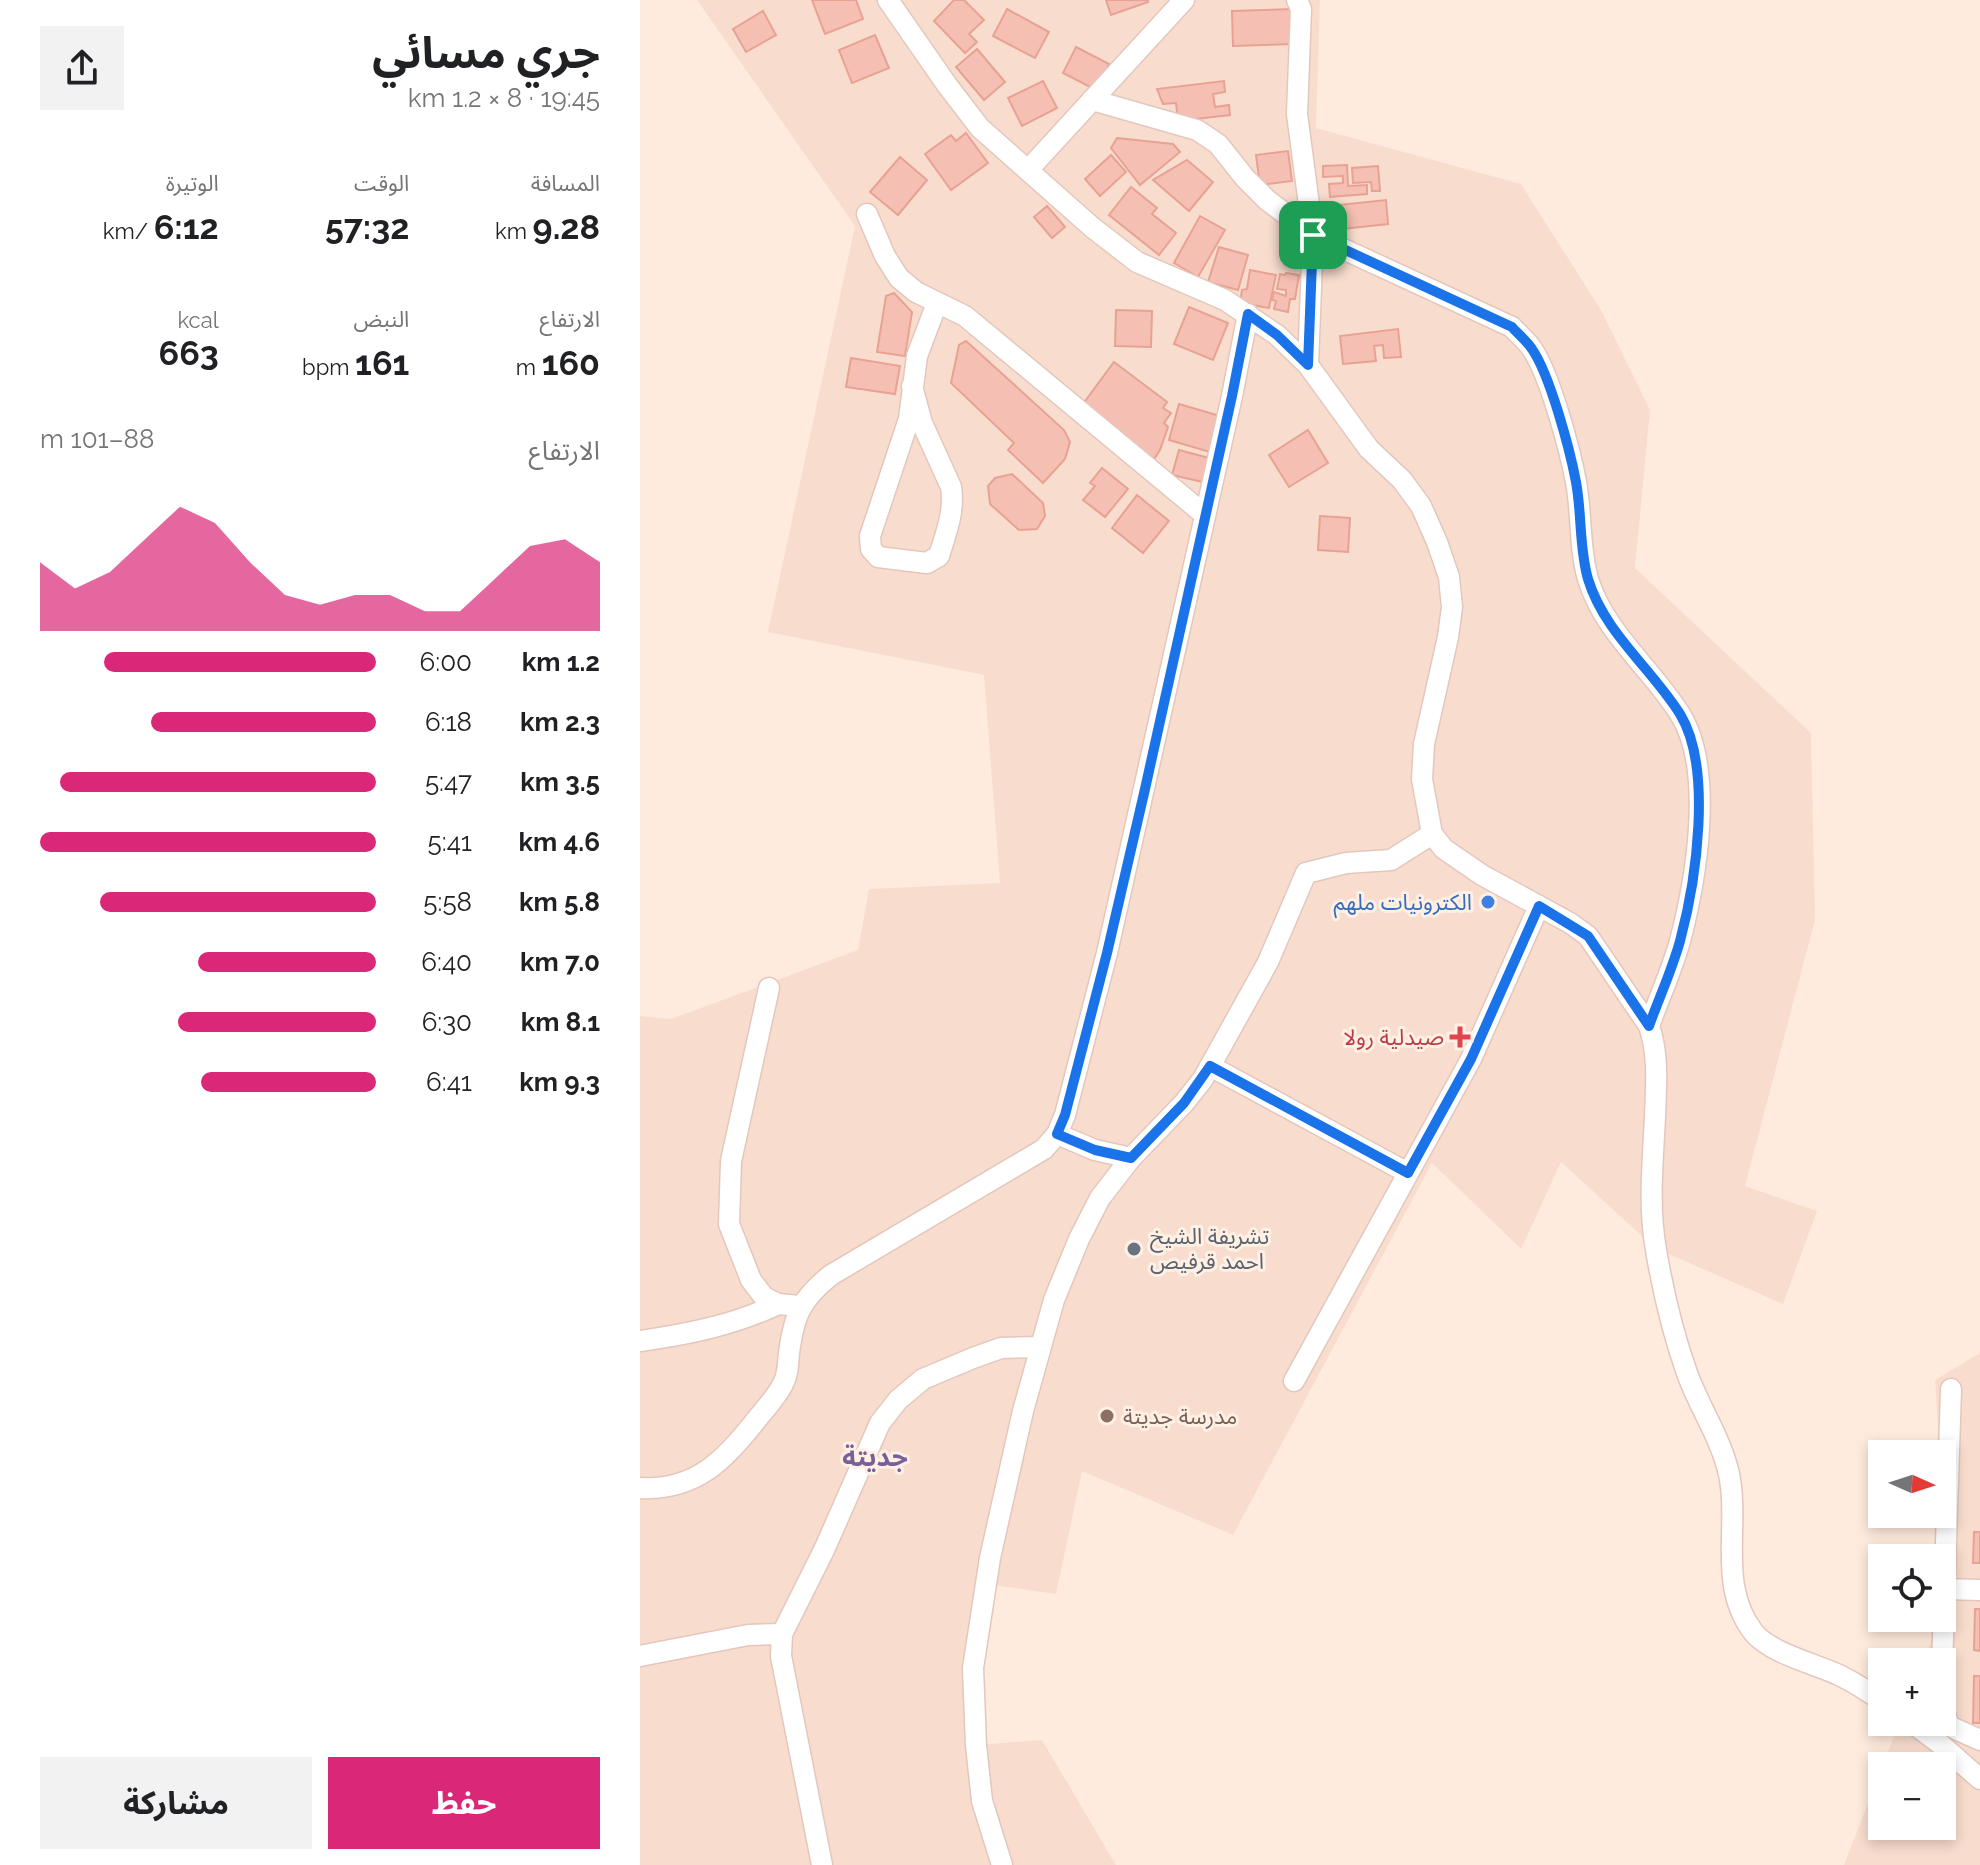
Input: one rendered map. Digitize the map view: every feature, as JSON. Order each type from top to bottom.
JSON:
[{"type":"street","points":[[888,0],[980,128],[1093,228],[1137,262],[1225,300],[1277,335],[1308,365],[1369,449],[1402,480],[1421,506],[1449,577],[1452,607],[1424,744],[1422,779],[1432,834],[1444,849],[1482,875],[1588,936],[1649,1026],[1654,1041],[1656,1082],[1651,1208],[1655,1248],[1687,1374],[1716,1436],[1729,1475],[1731,1576],[1738,1605],[1756,1635],[1783,1652],[1840,1676],[1868,1693]]},
{"type":"street","points":[[1028,170],[1184,0]]},
{"type":"street","points":[[1297,0],[1301,9],[1297,114],[1313,235],[1308,365]]},
{"type":"street","points":[[1092,100],[1197,130],[1218,144],[1267,200],[1313,235],[1512,327],[1533,350],[1549,385],[1576,481],[1587,575],[1596,602],[1681,715],[1693,743],[1698,768],[1698,818],[1691,892],[1680,943],[1649,1026]]},
{"type":"street","points":[[867,214],[885,256],[899,278],[916,292],[965,316],[1205,515]]},
{"type":"street","points":[[912,386],[922,423],[951,487],[953,499],[939,556],[927,563],[878,557],[871,549],[870,536],[909,419],[912,386],[917,356],[937,303]]},
{"type":"street","points":[[640,1488],[661,1488],[682,1483],[703,1474],[731,1452],[783,1385],[792,1330],[800,1306],[810,1292],[831,1275],[1044,1149],[1057,1134],[1065,1115],[1111,939],[1248,314]]},
{"type":"street","points":[[1002,1865],[982,1801],[973,1668],[990,1558],[1039,1347],[1079,1239],[1100,1198],[1131,1158],[1184,1103],[1210,1066],[1268,962],[1306,873],[1346,863],[1391,860],[1432,834]]},
{"type":"street","points":[[1294,1381],[1471,1059],[1539,906]]},
{"type":"street","points":[[769,988],[731,1161],[729,1224],[751,1280],[764,1297],[778,1304],[800,1306]]},
{"type":"street","points":[[1210,1066],[1408,1173]]},
{"type":"street","points":[[1057,1134],[1095,1150],[1131,1158]]},
{"type":"street","points":[[640,1341],[691,1334],[748,1318],[778,1304]]},
{"type":"street","points":[[822,1865],[781,1656],[782,1634],[824,1550],[880,1423],[898,1400],[923,1379],[973,1358],[1001,1348],[1039,1347]]},
{"type":"street","points":[[1946,1544],[1951,1389]]},
{"type":"street","points":[[1956,1589],[1980,1590]]},
{"type":"street","points":[[640,1656],[748,1635],[782,1634]]},
{"type":"street","points":[[1956,1729],[1980,1740]]},
{"type":"street","points":[[1930,1736],[1980,1779]]},
{"type":"shaded area","points":[[697,0],[1320,0],[1316,128],[1521,184],[1601,310],[1650,410],[1635,568],[1811,733],[1815,920],[1745,1186],[1817,1211],[1783,1304],[1655,1248],[1561,1162],[1521,1249],[1432,1163],[1233,1535],[1082,1471],[1056,1594],[987,1584],[977,1745],[1042,1740],[1116,1865],[640,1865],[640,1016],[671,1019],[858,950],[869,889],[1000,883],[984,675],[768,632],[855,226]]},
{"type":"shaded area","points":[[1980,1353],[1980,1865],[1844,1865],[1868,1803],[1868,1840],[1956,1840],[1956,1752],[1888,1752],[1894,1736],[1956,1736],[1956,1648],[1928,1648],[1935,1632],[1956,1632],[1956,1544],[1940,1544],[1940,1528],[1956,1528],[1956,1440],[1939,1440],[1935,1380]]},
{"type":"building","points":[[812,0],[856,0],[863,19],[825,34]]},
{"type":"building","points":[[954,0],[964,0],[984,20],[969,34],[977,42],[965,53],[934,21]]},
{"type":"building","points":[[1106,0],[1148,0],[1148,2],[1111,15]]},
{"type":"building","points":[[1007,9],[1049,32],[1035,58],[993,36]]},
{"type":"building","points":[[1293,9],[1294,44],[1233,46],[1232,11]]},
{"type":"building","points":[[763,11],[776,35],[746,52],[733,29]]},
{"type":"building","points":[[875,35],[889,68],[852,83],[839,50]]},
{"type":"building","points":[[1076,47],[1109,64],[1096,90],[1063,73]]},
{"type":"building","points":[[977,49],[1005,82],[984,100],[956,67]]},
{"type":"building","points":[[1043,81],[1057,108],[1022,126],[1008,98]]},
{"type":"building","points":[[1224,81],[1225,92],[1213,94],[1215,107],[1229,105],[1230,115],[1178,121],[1176,103],[1163,104],[1157,89]]},
{"type":"building","points":[[966,133],[988,163],[951,190],[925,154],[951,135],[956,141]]},
{"type":"building","points":[[1117,138],[1173,144],[1180,152],[1140,185],[1111,148]]},
{"type":"building","points":[[1288,151],[1292,181],[1260,185],[1256,155]]},
{"type":"building","points":[[1111,155],[1126,172],[1100,196],[1085,179]]},
{"type":"building","points":[[900,157],[927,180],[898,215],[870,192]]},
{"type":"building","points":[[1187,160],[1213,182],[1189,211],[1153,180]]},
{"type":"building","points":[[1347,165],[1348,186],[1367,185],[1367,194],[1330,197],[1329,184],[1343,183],[1343,176],[1323,177],[1323,166]]},
{"type":"building","points":[[1378,166],[1380,191],[1372,191],[1371,182],[1353,183],[1352,168]]},
{"type":"building","points":[[1131,187],[1157,208],[1152,214],[1176,233],[1159,255],[1109,215]]},
{"type":"building","points":[[1386,200],[1388,224],[1333,230],[1330,206]]},
{"type":"building","points":[[1047,206],[1065,227],[1052,238],[1034,217]]},
{"type":"building","points":[[1200,216],[1225,230],[1198,277],[1174,263]]},
{"type":"building","points":[[1219,247],[1248,255],[1238,290],[1208,282]]},
{"type":"building","points":[[1250,270],[1276,275],[1269,308],[1240,303],[1242,290],[1247,289]]},
{"type":"building","points":[[1280,274],[1299,275],[1295,299],[1290,299],[1288,312],[1274,309],[1276,301],[1272,300],[1274,292],[1286,296],[1286,290],[1277,289]]},
{"type":"building","points":[[894,293],[912,312],[905,356],[877,352],[886,296]]},
{"type":"building","points":[[1189,307],[1228,323],[1213,360],[1174,344]]},
{"type":"building","points":[[1116,310],[1152,311],[1151,347],[1115,346]]},
{"type":"building","points":[[1398,329],[1401,357],[1384,358],[1383,345],[1374,346],[1376,361],[1343,364],[1340,336]]},
{"type":"building","points":[[966,341],[1064,430],[1070,442],[1065,459],[1043,483],[1008,450],[1014,443],[951,383],[959,345]]},
{"type":"building","points":[[851,358],[900,366],[895,394],[846,387]]},
{"type":"building","points":[[1114,362],[1167,402],[1163,408],[1171,413],[1164,423],[1168,427],[1152,462],[1080,408]]},
{"type":"building","points":[[1179,404],[1220,416],[1210,452],[1169,440]]},
{"type":"building","points":[[1308,430],[1328,463],[1289,487],[1269,455]]},
{"type":"building","points":[[1179,450],[1209,458],[1203,482],[1172,475]]},
{"type":"building","points":[[1102,468],[1128,489],[1105,517],[1083,500],[1095,486],[1090,483]]},
{"type":"building","points":[[1012,474],[1043,503],[1045,516],[1037,529],[1019,530],[990,504],[988,486],[995,478]]},
{"type":"building","points":[[1137,495],[1169,521],[1143,553],[1112,528]]},
{"type":"building","points":[[1320,516],[1350,518],[1348,552],[1318,550]]},
{"type":"building","points":[[1974,1532],[1980,1532],[1980,1563],[1973,1563]]},
{"type":"building","points":[[1975,1609],[1980,1609],[1980,1651],[1974,1650]]},
{"type":"building","points":[[1974,1676],[1980,1676],[1980,1723],[1973,1723]]},
{"type":"place","name":"الكترونيات ملهم","points":[[1488,902]]},
{"type":"place","name":"صيدلية رولا","points":[[1460,1037]]},
{"type":"place","name":"تشريفة الشيخ احمد قرفيص","points":[[1134,1249]]},
{"type":"place","name":"مدرسة جديتة","points":[[1107,1416]]},
{"type":"district","name":"جديتة","points":[[875,1457]]},
{"type":"route","points":[[1313,235],[1512,327],[1533,350],[1549,385],[1576,481],[1587,575],[1596,602],[1681,715],[1693,743],[1698,768],[1698,818],[1691,892],[1680,943],[1649,1026],[1588,936],[1539,906],[1471,1059],[1408,1173],[1210,1066],[1184,1103],[1131,1158],[1095,1150],[1057,1134],[1065,1115],[1107,953],[1248,314],[1277,335],[1308,365],[1313,235]]}]
